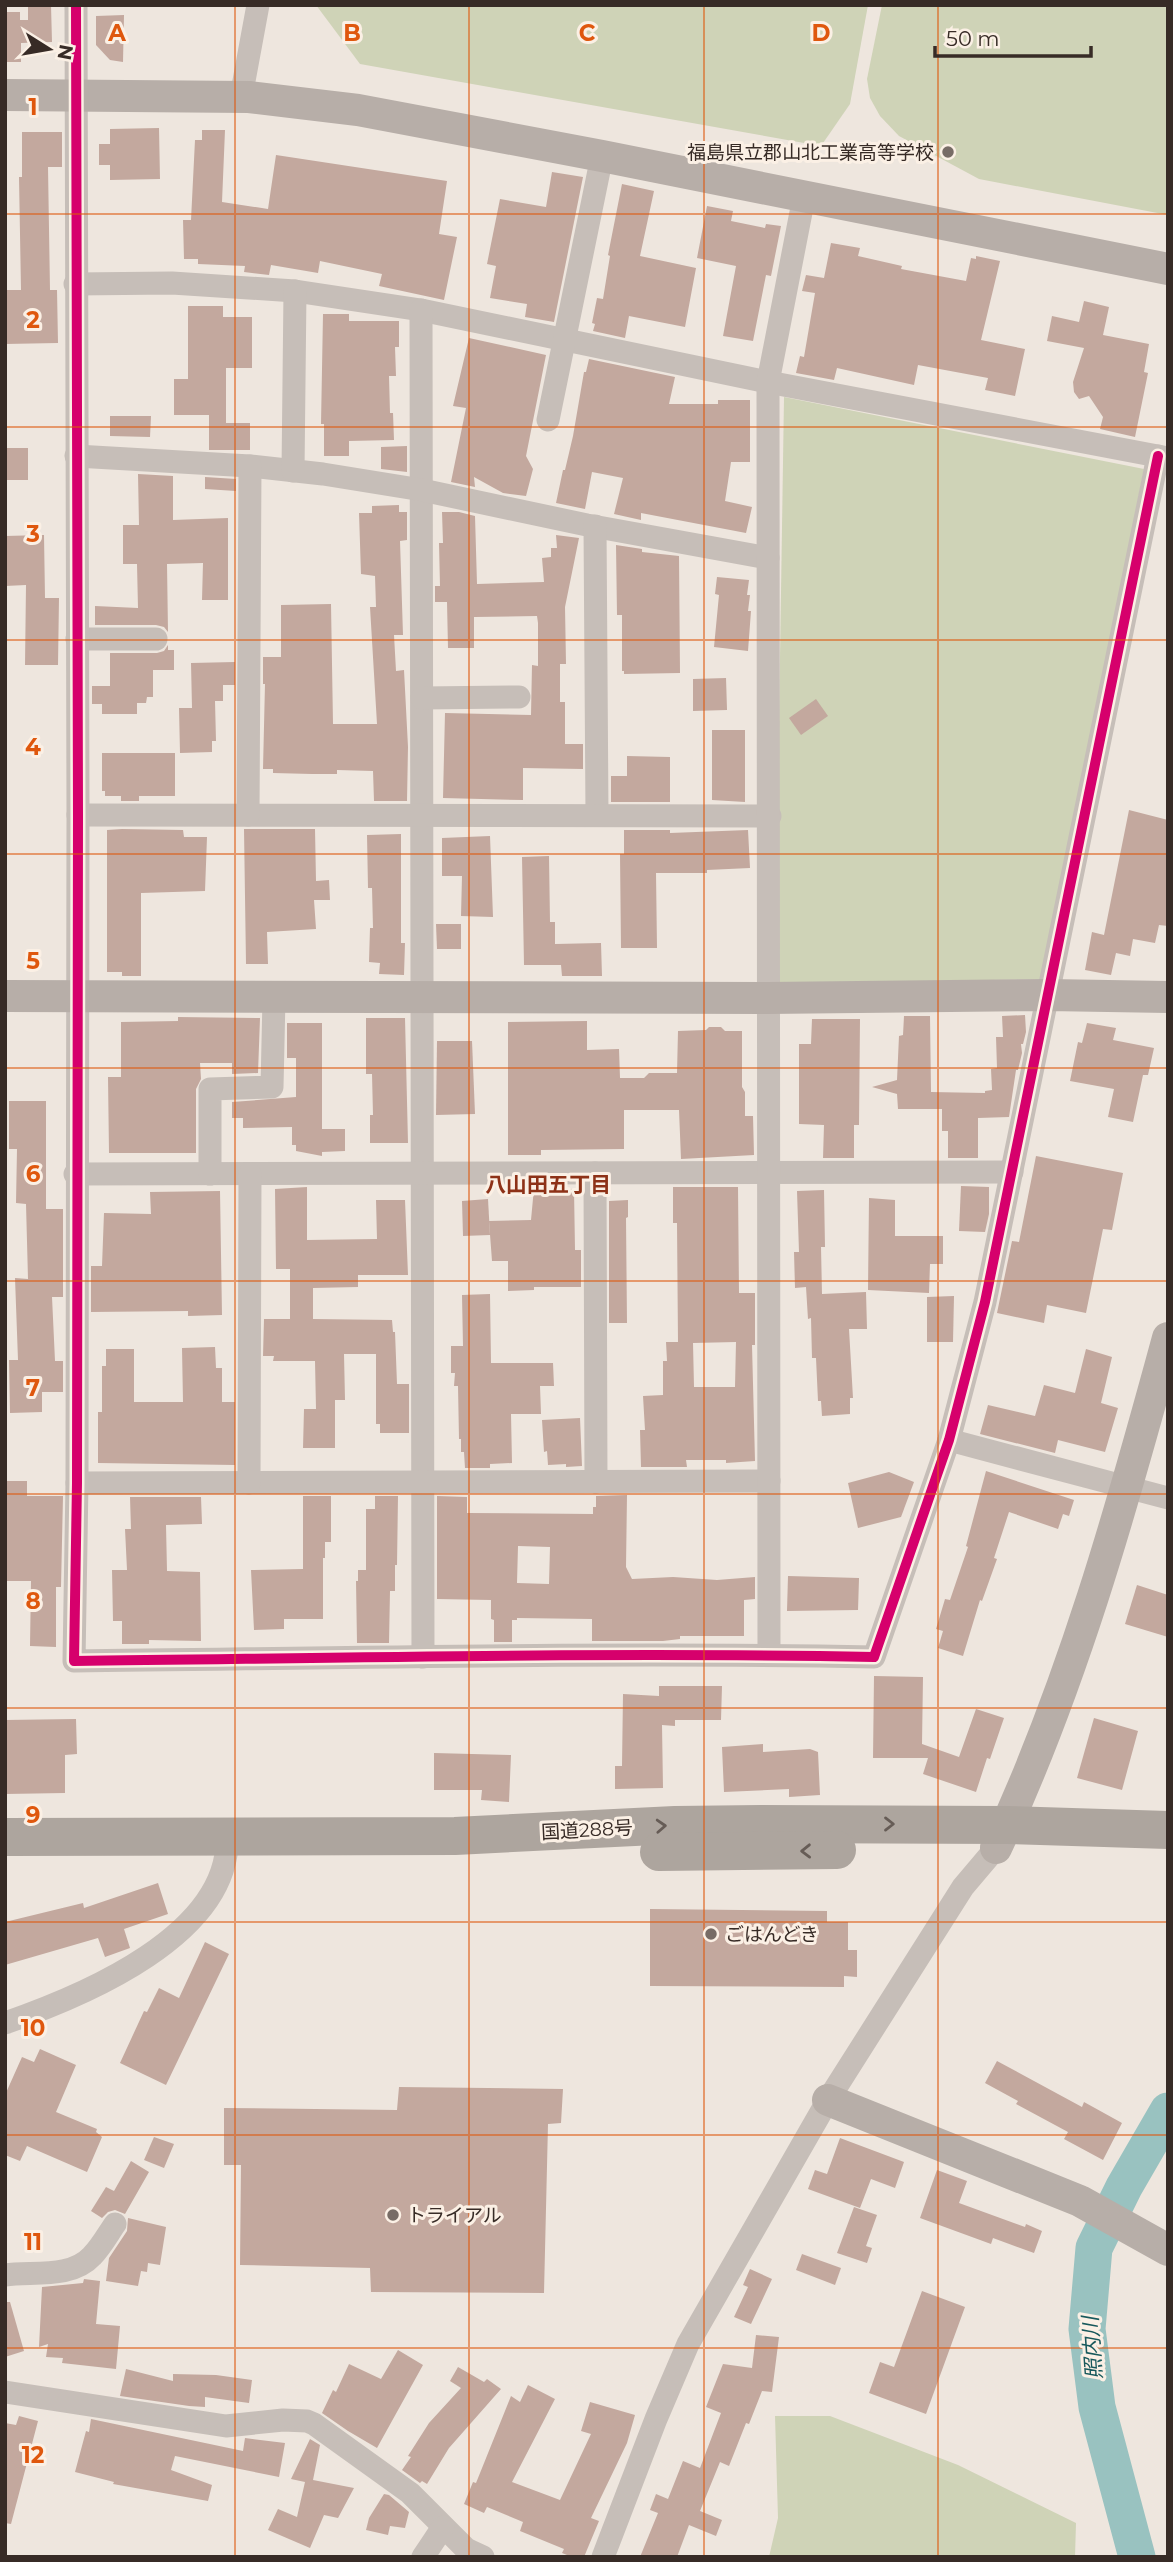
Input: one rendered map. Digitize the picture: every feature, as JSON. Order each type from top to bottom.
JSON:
[{"type":"highway","name":"国道288号","points":[[5,1856],[227,1845],[1002,1836],[1168,1830]]},
{"type":"highway","name":"国道288号","points":[[1002,1836],[1168,1851]]},
{"type":"highway","name":"国道288号","points":[[5,1838],[227,1845]]},
{"type":"street","points":[[75,284],[172,283],[295,291],[421,310],[768,382],[1163,457],[985,1302],[949,1440],[874,1657],[769,1655],[74,1661],[77,1483],[75,1174],[78,815],[75,284],[76,5]]},
{"type":"street","points":[[241,97],[258,5]]},
{"type":"street","points":[[5,95],[241,97],[358,110],[1168,269]]},
{"type":"street","points":[[548,420],[602,156]]},
{"type":"street","points":[[769,1655],[768,382],[804,197]]},
{"type":"street","points":[[293,471],[295,291]]},
{"type":"street","points":[[421,310],[423,1657]]},
{"type":"street","points":[[76,456],[250,466],[422,490],[768,558]]},
{"type":"street","points":[[248,815],[250,466]]},
{"type":"street","points":[[595,526],[597,816]]},
{"type":"street","points":[[76,639],[156,639]]},
{"type":"street","points":[[422,698],[519,697]]},
{"type":"street","points":[[78,815],[770,816]]},
{"type":"street","points":[[5,996],[1168,997]]},
{"type":"street","points":[[210,1174],[210,1089],[272,1087],[274,998]]},
{"type":"street","points":[[75,1174],[1013,1172]]},
{"type":"street","points":[[594,1173],[596,1482]]},
{"type":"street","points":[[249,1483],[250,1174]]},
{"type":"street","points":[[603,2557],[656,2418],[688,2344],[828,2100],[963,1887],[1002,1836],[1051,1715],[1127,1487],[1168,1338]]},
{"type":"street","points":[[949,1440],[1168,1498]]},
{"type":"street","points":[[77,1483],[769,1481]]},
{"type":"street","points":[[5,2023],[88,1989],[152,1953],[187,1925],[211,1896],[227,1845]]},
{"type":"street","points":[[828,2100],[1092,2208],[1168,2250]]},
{"type":"street","points":[[5,2275],[52,2272],[77,2267],[93,2256],[115,2224]]},
{"type":"street","points":[[5,2392],[226,2426],[260,2421],[307,2421],[337,2439],[410,2493],[466,2549],[483,2557]]},
{"type":"street","points":[[423,2557],[443,2527]]},
{"type":"green space","points":[[316,5],[868,5],[850,104],[821,146],[360,64]]},
{"type":"green space","points":[[882,5],[1168,5],[1168,215],[979,179],[899,136],[880,116],[870,98],[867,79]]},
{"type":"green space","points":[[784,397],[1144,469],[1043,979],[775,984]]},
{"type":"green space","points":[[775,2416],[830,2416],[958,2465],[1076,2523],[1075,2557],[769,2557],[778,2518]]},
{"type":"building","points":[[28,5],[51,5],[52,42],[21,43],[21,62],[5,62],[5,12],[20,12],[20,20],[28,20]]},
{"type":"building","points":[[124,15],[123,62],[110,60],[96,45],[96,16]]},
{"type":"building","points":[[159,128],[160,179],[110,180],[110,165],[99,165],[99,144],[110,144],[110,129]]},
{"type":"building","points":[[202,130],[225,130],[222,202],[268,209],[276,155],[447,181],[439,234],[457,237],[444,300],[379,286],[382,274],[320,261],[318,273],[271,265],[269,275],[244,272],[245,266],[198,264],[198,259],[184,259],[183,220],[191,220],[195,140],[202,140]]},
{"type":"building","points":[[22,132],[62,132],[62,167],[48,167],[50,290],[57,290],[58,343],[5,344],[5,290],[21,290],[19,177],[22,177]]},
{"type":"building","points":[[552,172],[583,177],[554,322],[525,317],[527,304],[490,298],[496,266],[487,264],[500,199],[546,207]]},
{"type":"building","points":[[622,184],[654,191],[640,256],[696,268],[685,327],[629,316],[625,338],[593,331],[597,298],[603,299],[610,256],[608,255]]},
{"type":"building","points":[[707,206],[733,211],[731,221],[765,228],[766,224],[781,226],[771,276],[766,275],[753,341],[723,336],[736,266],[697,258]]},
{"type":"building","points":[[831,243],[860,248],[858,256],[902,266],[901,269],[966,281],[971,258],[976,259],[976,256],[1000,261],[981,340],[1025,349],[1015,396],[985,390],[988,378],[918,365],[914,385],[837,368],[834,380],[796,373],[800,356],[804,357],[815,293],[802,291],[806,275],[824,278]]},
{"type":"building","points":[[1084,301],[1109,307],[1103,335],[1149,344],[1144,372],[1148,373],[1135,437],[1100,429],[1103,417],[1089,396],[1079,399],[1074,392],[1073,382],[1084,348],[1047,341],[1052,316],[1079,322]]},
{"type":"building","points":[[188,306],[223,306],[223,317],[252,317],[252,368],[226,368],[226,423],[250,423],[250,450],[209,450],[209,415],[174,415],[174,379],[188,379]]},
{"type":"building","points":[[323,314],[349,314],[349,321],[399,321],[399,347],[395,347],[396,376],[389,376],[394,440],[349,441],[349,456],[324,456],[324,424],[321,424]]},
{"type":"building","points":[[469,338],[546,355],[526,456],[533,469],[526,496],[503,493],[474,477],[475,487],[451,482],[466,408],[453,406]]},
{"type":"building","points":[[589,359],[675,377],[669,404],[718,404],[718,400],[750,400],[750,462],[731,462],[725,501],[752,507],[746,533],[641,513],[641,520],[614,514],[623,478],[592,472],[585,509],[556,503]]},
{"type":"building","points":[[110,416],[151,416],[150,437],[110,436]]},
{"type":"building","points":[[407,446],[407,472],[381,469],[381,447]]},
{"type":"building","points":[[5,448],[28,448],[28,480],[5,480]]},
{"type":"building","points":[[138,474],[173,476],[173,520],[228,518],[228,600],[202,600],[203,563],[167,564],[168,632],[164,627],[156,625],[95,625],[95,606],[138,608],[137,564],[123,564],[123,525],[139,525]]},
{"type":"building","points":[[205,477],[236,479],[236,491],[205,489]]},
{"type":"building","points":[[399,505],[399,512],[407,512],[407,540],[400,541],[403,635],[394,635],[396,671],[404,670],[408,747],[407,801],[374,801],[373,771],[337,770],[337,774],[312,774],[273,773],[273,769],[263,769],[263,657],[281,657],[281,605],[331,604],[333,724],[377,724],[370,607],[376,607],[375,576],[361,574],[359,513],[372,513],[372,506]]},
{"type":"building","points":[[442,512],[475,516],[477,584],[544,582],[542,558],[551,557],[551,548],[557,548],[556,535],[579,538],[565,607],[566,664],[560,664],[560,702],[565,702],[565,744],[583,744],[583,769],[523,768],[523,800],[443,798],[445,713],[531,715],[532,665],[538,666],[538,623],[537,616],[474,617],[474,648],[448,648],[447,602],[435,602],[435,586],[440,586],[439,543],[443,543]]},
{"type":"building","points":[[44,535],[45,598],[59,598],[58,665],[25,665],[26,585],[5,586],[5,536]]},
{"type":"building","points":[[616,545],[642,549],[642,552],[679,556],[680,673],[624,674],[622,671],[622,615],[617,615]]},
{"type":"building","points":[[717,577],[749,580],[748,611],[751,611],[748,651],[714,647],[719,595],[715,594]]},
{"type":"building","points":[[168,645],[168,650],[174,650],[174,670],[153,670],[153,697],[147,697],[146,703],[137,703],[137,714],[102,714],[102,704],[92,704],[92,686],[110,686],[110,653],[157,653],[164,651]]},
{"type":"building","points":[[235,662],[235,685],[223,685],[223,701],[215,701],[216,741],[212,741],[212,752],[180,753],[179,708],[192,708],[191,663]]},
{"type":"building","points":[[726,678],[727,710],[693,711],[693,679]]},
{"type":"building","points":[[816,699],[828,716],[801,735],[789,718]]},
{"type":"building","points":[[712,730],[745,730],[745,802],[712,800]]},
{"type":"building","points":[[102,753],[175,753],[175,796],[139,796],[139,801],[121,801],[121,796],[105,796],[105,791],[102,791]]},
{"type":"building","points":[[627,756],[670,757],[670,802],[611,802],[611,776],[627,776]]},
{"type":"building","points":[[1129,810],[1168,820],[1168,926],[1159,925],[1155,943],[1133,939],[1130,956],[1116,953],[1111,975],[1085,970],[1092,932],[1104,935]]},
{"type":"building","points":[[244,829],[315,829],[316,881],[329,880],[330,900],[314,900],[316,929],[267,932],[268,964],[246,964]]},
{"type":"building","points":[[107,830],[183,830],[184,837],[207,837],[205,891],[141,893],[141,976],[122,976],[122,972],[107,972]]},
{"type":"building","points":[[624,830],[670,830],[670,833],[748,830],[750,868],[707,870],[707,873],[656,873],[657,948],[621,948],[620,854],[624,854]]},
{"type":"building","points":[[401,834],[401,943],[405,943],[404,975],[379,974],[380,963],[369,962],[370,928],[373,928],[372,888],[368,888],[367,835]]},
{"type":"building","points":[[490,836],[493,917],[461,916],[462,876],[442,876],[442,838]]},
{"type":"building","points":[[549,856],[550,922],[555,922],[555,944],[601,943],[602,976],[562,976],[561,965],[524,965],[522,857]]},
{"type":"building","points":[[436,924],[461,924],[461,949],[437,949]]},
{"type":"building","points":[[1025,1015],[1026,1032],[1021,1044],[1022,1053],[1016,1070],[1009,1117],[978,1118],[978,1158],[948,1158],[948,1131],[942,1131],[942,1109],[898,1109],[897,1094],[872,1087],[897,1080],[899,1036],[903,1035],[904,1016],[930,1016],[931,1092],[985,1093],[992,1090],[991,1069],[997,1068],[996,1037],[1003,1037],[1002,1016]]},
{"type":"building","points":[[178,1017],[260,1018],[258,1073],[232,1074],[232,1063],[200,1063],[201,1079],[196,1089],[196,1153],[109,1153],[108,1077],[121,1077],[121,1022],[178,1021]]},
{"type":"building","points":[[366,1018],[405,1018],[408,1143],[370,1143],[370,1115],[373,1115],[372,1074],[366,1074]]},
{"type":"building","points":[[812,1019],[860,1019],[859,1125],[854,1125],[854,1158],[823,1158],[824,1125],[799,1124],[799,1044],[811,1044]]},
{"type":"building","points":[[587,1021],[587,1050],[619,1049],[620,1078],[644,1078],[649,1073],[677,1073],[678,1031],[721,1027],[725,1031],[742,1031],[742,1087],[745,1092],[745,1116],[753,1116],[754,1155],[681,1159],[679,1110],[624,1110],[624,1149],[541,1150],[541,1155],[508,1155],[508,1022]]},
{"type":"building","points":[[287,1023],[322,1023],[322,1129],[345,1129],[345,1151],[322,1152],[322,1156],[296,1151],[296,1145],[292,1145],[292,1127],[243,1128],[243,1118],[232,1118],[232,1102],[296,1097],[296,1058],[287,1058]]},
{"type":"building","points":[[1087,1023],[1116,1028],[1113,1040],[1154,1048],[1148,1075],[1143,1075],[1133,1122],[1108,1117],[1114,1089],[1070,1081],[1078,1042],[1082,1043]]},
{"type":"building","points":[[437,1041],[472,1041],[475,1114],[436,1115]]},
{"type":"building","points":[[9,1101],[46,1101],[46,1209],[63,1209],[63,1297],[52,1297],[55,1361],[63,1361],[63,1392],[42,1392],[42,1412],[10,1413],[9,1360],[18,1360],[15,1278],[28,1279],[26,1204],[16,1203],[17,1149],[9,1149]]},
{"type":"building","points":[[1036,1156],[1123,1173],[1112,1230],[1103,1229],[1086,1313],[1047,1305],[1044,1323],[997,1313],[1012,1241],[1019,1242]]},
{"type":"building","points":[[961,1186],[989,1187],[989,1214],[985,1232],[959,1231]]},
{"type":"building","points":[[307,1187],[307,1240],[377,1239],[376,1200],[405,1200],[408,1275],[358,1275],[358,1287],[313,1288],[313,1319],[392,1320],[397,1384],[409,1384],[409,1433],[380,1433],[380,1424],[376,1424],[376,1354],[344,1354],[345,1400],[335,1400],[335,1448],[303,1448],[304,1409],[316,1409],[315,1361],[273,1361],[274,1356],[263,1356],[264,1319],[290,1319],[290,1269],[276,1269],[275,1189]]},
{"type":"building","points":[[673,1187],[738,1187],[739,1293],[755,1293],[755,1345],[752,1345],[755,1461],[726,1463],[726,1460],[686,1460],[687,1467],[641,1467],[640,1430],[645,1430],[643,1396],[663,1395],[666,1342],[678,1342],[677,1223],[673,1223]],"holes":[[[736,1342],[735,1387],[694,1387],[693,1343]]]},
{"type":"building","points":[[534,1188],[574,1189],[575,1250],[581,1250],[581,1287],[534,1287],[534,1290],[508,1291],[508,1261],[492,1261],[489,1221],[531,1220]]},
{"type":"building","points":[[824,1190],[822,1294],[866,1292],[867,1329],[849,1329],[853,1398],[850,1398],[850,1414],[822,1416],[821,1401],[818,1401],[816,1358],[812,1358],[811,1318],[808,1319],[806,1287],[795,1288],[794,1252],[799,1252],[797,1191]]},
{"type":"building","points":[[220,1191],[222,1315],[188,1316],[188,1311],[91,1312],[91,1266],[102,1266],[104,1213],[151,1214],[150,1192]]},
{"type":"building","points":[[869,1198],[895,1200],[895,1236],[943,1236],[943,1264],[930,1264],[929,1293],[868,1290]]},
{"type":"building","points":[[488,1199],[490,1235],[463,1236],[462,1201]]},
{"type":"building","points":[[628,1200],[627,1323],[609,1323],[609,1201]]},
{"type":"building","points":[[490,1294],[491,1363],[553,1363],[554,1386],[540,1386],[541,1414],[511,1414],[512,1463],[490,1464],[490,1468],[465,1468],[464,1452],[461,1452],[459,1439],[458,1386],[454,1386],[455,1373],[451,1373],[451,1346],[463,1346],[462,1295]]},
{"type":"building","points":[[954,1296],[953,1342],[927,1342],[927,1297]]},
{"type":"building","points":[[215,1347],[216,1368],[222,1368],[222,1402],[235,1402],[235,1465],[98,1463],[98,1412],[102,1412],[102,1366],[106,1366],[106,1349],[134,1349],[134,1402],[183,1402],[182,1348]]},
{"type":"building","points":[[1086,1349],[1112,1357],[1101,1403],[1118,1408],[1105,1452],[1058,1440],[1055,1453],[980,1434],[988,1405],[1035,1416],[1044,1385],[1075,1393]]},
{"type":"building","points":[[580,1418],[582,1466],[548,1465],[547,1451],[544,1452],[542,1420]]},
{"type":"building","points":[[986,1471],[1074,1500],[1069,1516],[1063,1514],[1058,1529],[1009,1512],[994,1558],[997,1559],[982,1601],[980,1600],[963,1656],[938,1648],[943,1631],[936,1629],[945,1599],[950,1600],[968,1547],[966,1546]]},
{"type":"building","points":[[889,1472],[914,1482],[901,1517],[858,1528],[848,1483]]},
{"type":"building","points":[[5,1481],[27,1481],[27,1496],[63,1496],[61,1587],[56,1587],[56,1647],[30,1646],[31,1581],[5,1581]]},
{"type":"building","points":[[627,1495],[626,1567],[632,1579],[673,1577],[717,1580],[755,1577],[755,1599],[744,1600],[744,1636],[680,1636],[680,1639],[663,1641],[592,1641],[592,1619],[517,1618],[512,1620],[512,1642],[494,1642],[491,1600],[437,1599],[437,1496],[467,1497],[467,1513],[593,1514],[596,1496]],"holes":[[[518,1546],[550,1547],[549,1584],[517,1583]]]},
{"type":"building","points":[[303,1496],[331,1496],[331,1542],[325,1542],[323,1558],[323,1619],[284,1619],[284,1629],[254,1630],[251,1570],[303,1569]]},
{"type":"building","points":[[375,1496],[398,1496],[397,1565],[395,1591],[390,1591],[389,1643],[357,1643],[356,1581],[358,1570],[366,1570],[366,1509],[375,1509]]},
{"type":"building","points":[[130,1497],[201,1497],[202,1524],[166,1525],[167,1571],[200,1572],[201,1641],[149,1640],[149,1644],[122,1644],[122,1621],[113,1621],[112,1570],[127,1570],[125,1529],[131,1529]]},
{"type":"building","points":[[788,1576],[859,1578],[858,1610],[787,1611]]},
{"type":"building","points":[[1137,1585],[1168,1595],[1168,1637],[1125,1624]]},
{"type":"building","points":[[874,1676],[923,1677],[922,1744],[959,1757],[976,1709],[1004,1718],[976,1792],[923,1774],[928,1758],[873,1758]]},
{"type":"building","points":[[659,1686],[722,1686],[721,1720],[675,1720],[675,1726],[662,1725],[663,1788],[615,1789],[615,1766],[622,1766],[623,1694],[659,1696]]},
{"type":"building","points":[[1094,1718],[1138,1731],[1122,1790],[1077,1778]]},
{"type":"building","points":[[76,1719],[77,1754],[65,1755],[65,1793],[5,1794],[5,1720]]},
{"type":"building","points":[[763,1744],[763,1752],[810,1749],[818,1752],[820,1795],[789,1797],[789,1789],[724,1792],[722,1747]]},
{"type":"building","points":[[434,1753],[511,1755],[509,1802],[481,1800],[482,1790],[434,1790]]},
{"type":"building","points":[[158,1883],[168,1914],[124,1929],[130,1948],[105,1957],[98,1938],[5,1965],[5,1922],[83,1903],[84,1908]]},
{"type":"building","points":[[650,1909],[827,1911],[827,1922],[848,1922],[848,1950],[857,1950],[857,1977],[844,1976],[844,1987],[650,1986]]},
{"type":"building","points":[[205,1942],[229,1954],[166,2085],[120,2063],[144,2011],[147,2012],[159,1988],[179,1998]]},
{"type":"building","points":[[40,2049],[76,2065],[56,2112],[97,2129],[96,2132],[102,2137],[87,2172],[27,2146],[20,2161],[5,2155],[5,2095],[22,2057],[34,2062]]},
{"type":"building","points":[[997,2061],[1082,2107],[1084,2102],[1122,2123],[1103,2160],[1064,2139],[1068,2132],[1016,2104],[1018,2101],[985,2083]]},
{"type":"building","name":"トライアル","points":[[399,2087],[563,2089],[561,2123],[548,2124],[544,2293],[371,2292],[370,2268],[240,2265],[241,2165],[224,2165],[224,2108],[397,2110]]},
{"type":"building","points":[[154,2137],[174,2144],[164,2168],[144,2160]]},
{"type":"building","points":[[840,2138],[904,2162],[895,2188],[871,2179],[860,2208],[808,2189],[815,2170],[827,2174]]},
{"type":"building","points":[[131,2161],[149,2172],[125,2214],[115,2210],[102,2218],[91,2211],[106,2187],[114,2191]]},
{"type":"building","points":[[937,2170],[967,2181],[959,2203],[1042,2231],[1034,2253],[993,2238],[991,2244],[920,2218]]},
{"type":"building","points":[[854,2207],[877,2215],[866,2246],[872,2248],[867,2263],[837,2253]]},
{"type":"building","points":[[128,2218],[166,2227],[160,2265],[148,2263],[147,2272],[141,2271],[138,2286],[106,2281],[109,2258],[127,2231]]},
{"type":"building","points":[[802,2254],[841,2268],[835,2285],[796,2270]]},
{"type":"building","points":[[750,2269],[772,2279],[751,2324],[734,2317],[748,2287],[743,2285]]},
{"type":"building","points":[[84,2279],[100,2281],[96,2324],[120,2326],[116,2369],[62,2363],[63,2358],[46,2357],[48,2344],[39,2347],[42,2287],[83,2283]]},
{"type":"building","points":[[922,2291],[965,2307],[926,2414],[869,2393],[880,2362],[894,2367]]},
{"type":"building","points":[[5,2302],[10,2302],[24,2351],[5,2357]]},
{"type":"building","points":[[756,2335],[779,2337],[772,2392],[762,2391],[729,2466],[720,2462],[700,2511],[722,2520],[716,2536],[689,2525],[677,2557],[640,2557],[658,2513],[650,2510],[656,2494],[668,2499],[683,2461],[700,2468],[721,2413],[706,2407],[723,2364],[752,2368]]},
{"type":"building","points":[[398,2350],[423,2365],[377,2448],[322,2413],[333,2390],[336,2392],[349,2364],[381,2379]]},
{"type":"building","points":[[458,2367],[484,2382],[487,2379],[501,2389],[449,2448],[427,2484],[422,2481],[420,2483],[402,2470],[429,2423],[461,2388],[450,2381]]},
{"type":"building","points":[[126,2369],[173,2381],[173,2374],[216,2375],[252,2380],[249,2403],[205,2397],[205,2407],[120,2396]]},
{"type":"building","points":[[528,2385],[555,2399],[512,2482],[560,2500],[591,2434],[581,2431],[590,2402],[635,2415],[627,2443],[591,2518],[599,2521],[584,2557],[572,2557],[562,2553],[564,2549],[520,2531],[523,2522],[487,2507],[484,2513],[464,2504],[473,2482],[476,2483],[511,2396],[520,2402]]},
{"type":"building","points":[[19,2416],[38,2421],[11,2524],[5,2523],[5,2423],[16,2425]]},
{"type":"building","points":[[91,2419],[243,2451],[245,2438],[285,2443],[279,2477],[175,2456],[171,2470],[212,2485],[208,2501],[113,2484],[114,2482],[75,2472]]},
{"type":"building","points":[[310,2439],[320,2445],[313,2480],[354,2488],[338,2518],[324,2515],[310,2548],[268,2530],[278,2509],[297,2517],[305,2482],[291,2479]]},
{"type":"building","points":[[384,2494],[389,2495],[409,2512],[405,2528],[390,2526],[388,2535],[366,2530],[369,2518]]},
{"type":"waterway","name":"照内川","points":[[1137,2557],[1097,2407],[1087,2329],[1094,2248],[1124,2187],[1168,2111]]},
{"type":"cycle path","points":[[76,5],[78,815],[77,1483],[74,1661],[574,1655],[874,1657],[949,1440],[985,1302],[1158,456]]},
{"type":"place","name":"福島県立郡山北工業高等学校","points":[[948,152]]},
{"type":"place","name":"ごはんどき","points":[[711,1934]]},
{"type":"place","name":"トライアル","points":[[393,2215]]},
{"type":"district","name":"八山田五丁目","points":[[548,1184]]}]
